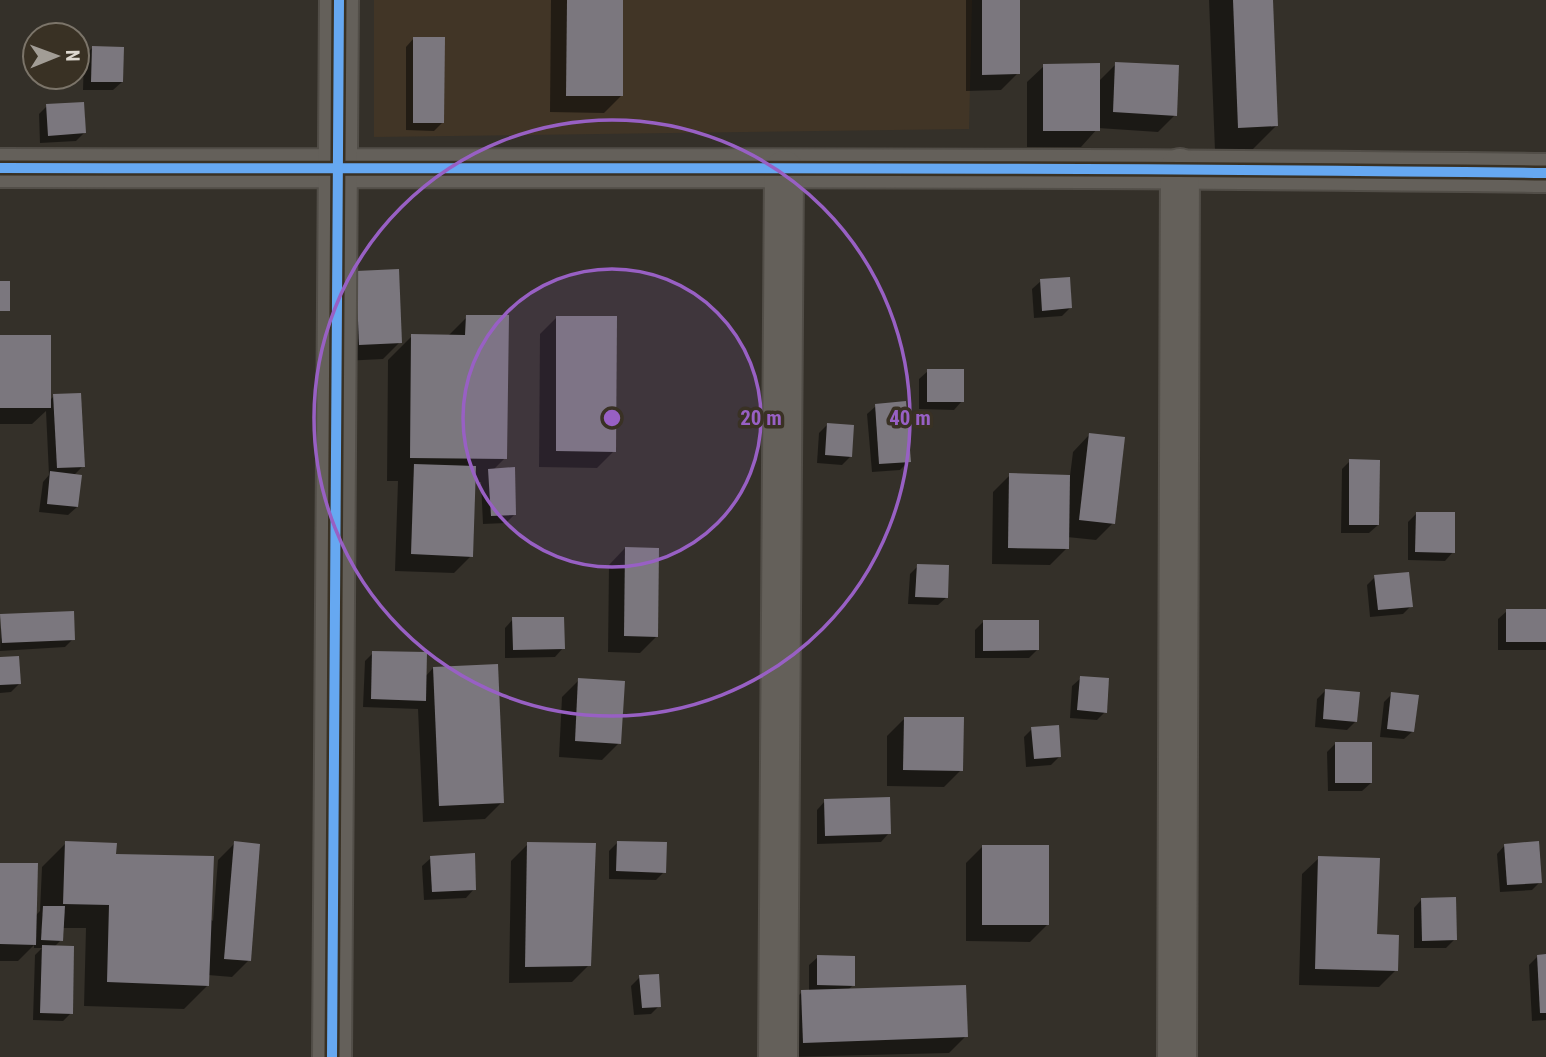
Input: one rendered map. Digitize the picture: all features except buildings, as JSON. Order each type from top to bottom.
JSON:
[{"type":"street","points":[[332,1057],[339,0]]},
{"type":"street","points":[[0,168],[1180,168],[1546,173]]},
{"type":"street","points":[[1177,1057],[1180,168]]},
{"type":"street","points":[[778,1057],[784,170]]},
{"type":"shaded area","points":[[374,0],[972,0],[969,129],[374,137]]},
{"type":"cycle path","points":[[332,1057],[339,0]]},
{"type":"cycle path","points":[[0,168],[966,169],[1546,173]]}]
